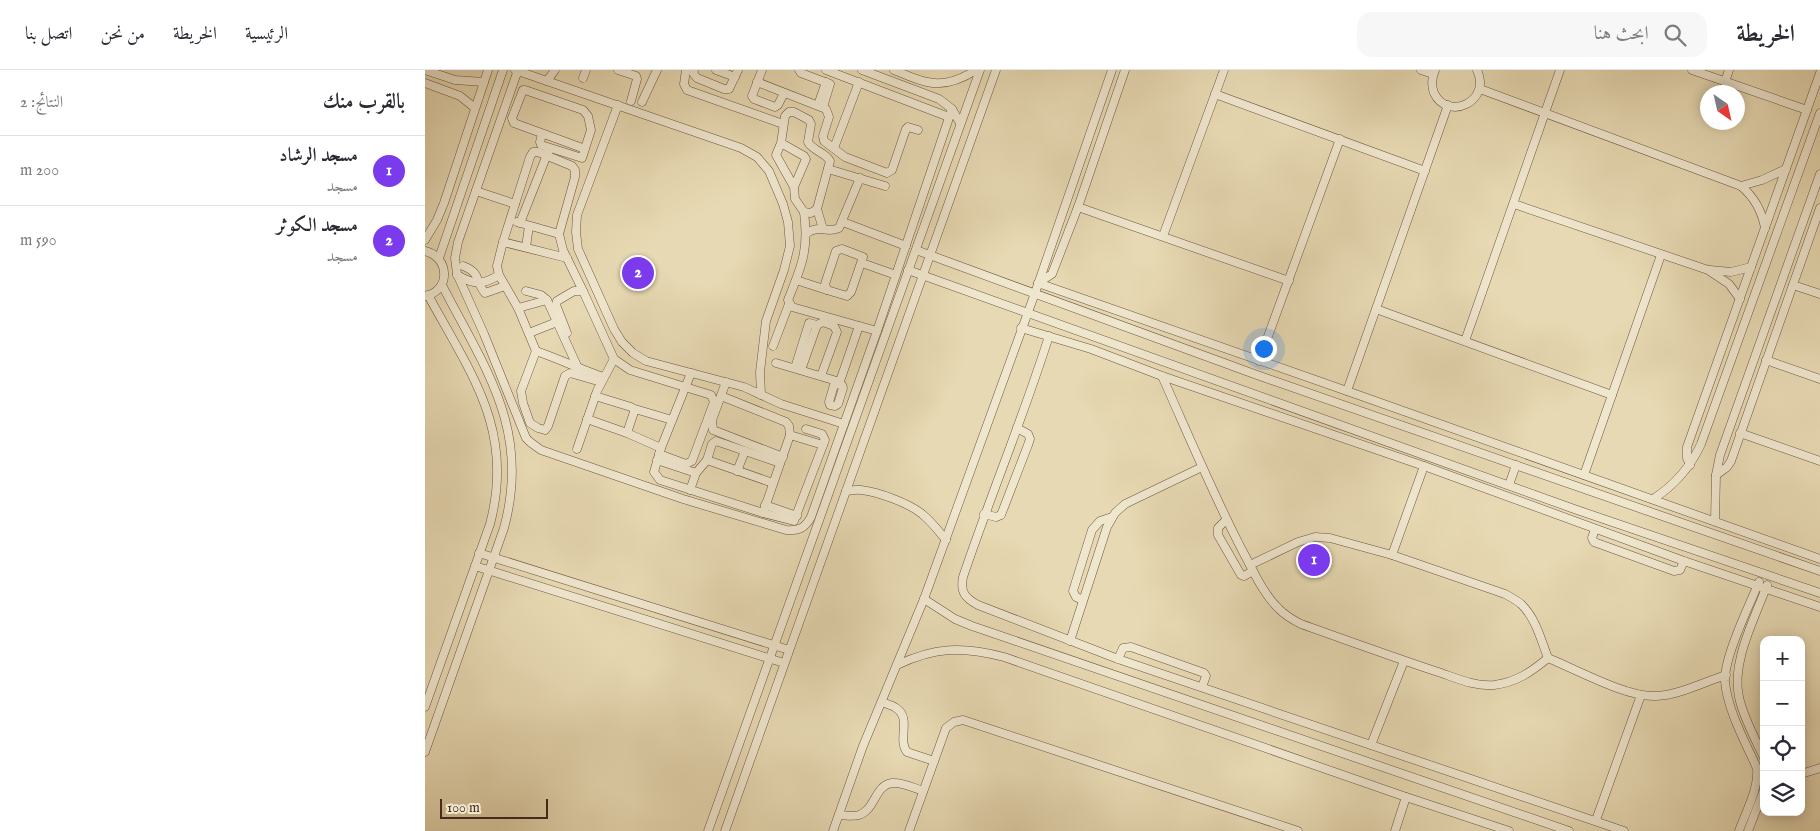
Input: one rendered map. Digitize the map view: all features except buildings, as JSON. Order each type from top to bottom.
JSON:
[{"type":"street","points":[[425,70],[455,80],[485,82]]},
{"type":"street","points":[[425,240],[437,220],[444,203],[488,70]]},
{"type":"street","points":[[439,258],[503,70]]},
{"type":"street","points":[[761,395],[760,372],[766,321],[784,270],[790,246],[788,222],[783,204],[769,171],[757,157],[741,148],[517,70],[458,242],[455,258],[457,274],[503,380],[523,432],[530,442],[541,450],[683,500],[786,530],[797,531],[806,526],[811,517],[951,113]]},
{"type":"street","points":[[547,81],[555,70]]},
{"type":"street","points":[[618,70],[637,78],[631,101]]},
{"type":"street","points":[[642,102],[657,70]]},
{"type":"street","points":[[686,70],[684,84],[687,90],[783,124]]},
{"type":"street","points":[[694,70],[693,73],[697,78],[724,89],[729,89],[737,73],[716,70]]},
{"type":"street","points":[[762,70],[753,98],[773,107],[778,106],[784,92]]},
{"type":"street","points":[[799,70],[801,73],[831,85],[821,106]]},
{"type":"street","points":[[826,70],[951,113]]},
{"type":"street","points":[[862,70],[939,99],[960,123]]},
{"type":"street","points":[[894,70],[927,82],[953,80],[976,70]]},
{"type":"street","points":[[708,831],[980,70]]},
{"type":"street","points":[[725,831],[995,70]]},
{"type":"street","points":[[833,831],[863,746],[924,599],[1035,293],[1112,70]]},
{"type":"street","points":[[1038,283],[1052,274],[1078,206],[1125,70]]},
{"type":"street","points":[[1163,236],[1224,70]]},
{"type":"street","points":[[1421,70],[1434,72],[1433,90],[1439,99],[1448,105],[1454,106],[1467,104],[1473,100],[1480,89],[1481,82],[1477,70]]},
{"type":"street","points":[[1465,341],[1515,204],[1560,70]]},
{"type":"street","points":[[1692,70],[1807,110]]},
{"type":"street","points":[[1725,82],[1729,70]]},
{"type":"street","points":[[1690,465],[1687,458],[1687,447],[1820,73]]},
{"type":"street","points":[[425,82],[461,96],[475,108]]},
{"type":"street","points":[[757,82],[821,106],[828,111],[829,116],[823,139],[846,158],[889,173],[892,170],[905,129],[908,127],[918,130]]},
{"type":"street","points":[[834,148],[859,82]]},
{"type":"street","points":[[924,93],[927,82]]},
{"type":"street","points":[[1480,89],[1741,186],[1757,205],[1765,228]]},
{"type":"street","points":[[585,149],[514,124],[518,101],[523,90],[583,110],[591,123],[591,130],[583,158],[548,151],[533,152],[515,204],[497,266],[499,275],[518,308],[536,352],[521,391],[530,423],[545,430],[548,426],[565,376],[575,373],[602,379]]},
{"type":"street","points":[[1215,94],[1425,170]]},
{"type":"street","points":[[617,105],[577,215],[575,232],[578,248],[614,329],[622,342],[633,353],[646,360],[744,387],[781,404],[844,424]]},
{"type":"street","points":[[1347,391],[1448,105]]},
{"type":"street","points":[[773,346],[789,304],[788,300],[806,247],[807,233],[804,212],[795,199],[793,186],[776,155],[781,143],[783,124],[789,112],[809,120],[811,124],[807,140],[809,146],[829,158],[828,169],[817,209],[823,229]]},
{"type":"street","points":[[1653,499],[1677,481],[1690,465],[1701,444],[1820,113]]},
{"type":"street","points":[[829,116],[843,122]]},
{"type":"street","points":[[542,134],[539,142],[548,151],[572,166],[575,170],[575,177],[559,234],[560,242],[614,359],[630,370],[711,395],[714,402],[693,462],[686,464],[659,454]]},
{"type":"street","points":[[1259,361],[1340,139]]},
{"type":"street","points":[[781,143],[804,156]]},
{"type":"street","points":[[793,186],[805,163],[806,159],[804,156],[809,146]]},
{"type":"street","points":[[526,247],[525,224],[548,151]]},
{"type":"street","points":[[828,169],[885,186]]},
{"type":"street","points":[[1741,186],[1762,180],[1786,169]]},
{"type":"street","points":[[1715,520],[1716,475],[1720,455],[1820,174]]},
{"type":"street","points":[[807,233],[814,229],[837,230],[843,222],[860,178]]},
{"type":"street","points":[[476,191],[515,204]]},
{"type":"street","points":[[1515,204],[1708,270],[1731,272],[1751,267]]},
{"type":"street","points":[[1078,206],[1289,281]]},
{"type":"street","points":[[1716,475],[1722,472],[1731,461],[1820,208]]},
{"type":"street","points":[[804,212],[811,213],[817,209]]},
{"type":"street","points":[[510,220],[559,234]]},
{"type":"street","points":[[843,222],[906,246]]},
{"type":"street","points":[[503,242],[567,258]]},
{"type":"street","points":[[796,280],[827,290],[847,296],[850,295],[862,263],[863,258],[861,255],[843,249],[837,251],[825,284],[827,290]]},
{"type":"street","points":[[916,250],[1257,375],[1820,571]]},
{"type":"street","points":[[425,251],[439,258],[445,271],[442,285],[434,293],[427,296],[481,394],[490,416],[498,464],[497,488],[490,524],[425,707]]},
{"type":"street","points":[[1584,475],[1661,255]]},
{"type":"street","points":[[862,263],[895,274]]},
{"type":"street","points":[[463,266],[475,273],[485,293],[505,286]]},
{"type":"street","points":[[908,270],[1509,485],[1820,593]]},
{"type":"street","points":[[1708,270],[1729,284],[1740,299]]},
{"type":"street","points":[[457,274],[469,282],[480,283],[490,281],[499,275]]},
{"type":"street","points":[[1038,283],[1715,520],[1820,559]]},
{"type":"street","points":[[425,752],[494,558],[507,516],[512,490],[513,464],[509,432],[495,387],[442,285]]},
{"type":"street","points":[[1793,285],[1820,294]]},
{"type":"street","points":[[526,291],[541,295],[547,300],[578,368]]},
{"type":"street","points":[[567,333],[556,305],[557,301],[574,291],[583,291]]},
{"type":"street","points":[[518,308],[547,300]]},
{"type":"street","points":[[789,304],[792,307],[877,331]]},
{"type":"street","points":[[1376,309],[1612,395]]},
{"type":"street","points":[[529,333],[557,322]]},
{"type":"street","points":[[798,369],[809,323],[817,325],[823,322],[835,326],[837,329],[821,376]]},
{"type":"street","points":[[776,363],[839,383],[859,326]]},
{"type":"street","points":[[1021,328],[1091,349],[1162,376],[1424,466],[1684,561],[1820,607]]},
{"type":"street","points":[[1049,336],[1033,386],[963,577],[961,587],[964,596],[978,604],[1118,659],[1624,831]]},
{"type":"street","points":[[536,352],[565,361],[602,379]]},
{"type":"street","points":[[577,449],[596,393],[614,359]]},
{"type":"street","points":[[1766,360],[1820,379]]},
{"type":"street","points":[[691,373],[659,454],[654,472],[660,480],[690,490],[797,516],[825,440],[822,434],[806,429]]},
{"type":"street","points":[[1162,376],[1226,520],[1269,598],[1278,609],[1301,624],[1473,684],[1492,685],[1511,682],[1529,674],[1548,658]]},
{"type":"street","points":[[726,382],[712,420],[713,430],[781,460]]},
{"type":"street","points":[[596,393],[673,418]]},
{"type":"street","points":[[721,396],[786,422],[789,426],[790,435],[764,509]]},
{"type":"street","points":[[627,433],[635,409],[673,418]]},
{"type":"street","points":[[587,419],[627,433],[659,454],[696,473]]},
{"type":"street","points":[[985,514],[996,517],[1001,515],[1024,454],[1029,440],[1028,434],[1017,428]]},
{"type":"street","points":[[1740,433],[1820,460]]},
{"type":"street","points":[[790,435],[823,445]]},
{"type":"street","points":[[690,490],[696,473],[707,460],[712,444],[716,441],[781,460]]},
{"type":"street","points":[[737,471],[745,451]]},
{"type":"street","points":[[707,460],[773,483]]},
{"type":"street","points":[[1509,485],[1516,465]]},
{"type":"street","points":[[1392,555],[1424,466]]},
{"type":"street","points":[[1083,600],[1076,597],[1073,591],[1092,530],[1100,521],[1111,517],[1125,504],[1203,467]]},
{"type":"street","points":[[846,491],[860,489],[881,495],[920,512],[945,540]]},
{"type":"street","points":[[1070,641],[1111,517]]},
{"type":"street","points":[[1226,520],[1218,528],[1218,535],[1241,575],[1245,576],[1252,568],[1298,542],[1315,537],[1331,538],[1392,555],[1505,594],[1521,604],[1536,627],[1548,658],[1620,689],[1641,695],[1655,696],[1668,694],[1726,675]]},
{"type":"street","points":[[1595,529],[1592,538],[1594,542],[1674,571],[1680,570],[1684,561]]},
{"type":"street","points":[[479,553],[789,650]]},
{"type":"street","points":[[475,566],[784,663]]},
{"type":"street","points":[[1739,831],[1756,786],[1758,775],[1757,768],[1736,719],[1727,692],[1726,675],[1729,659],[1762,573]]},
{"type":"street","points":[[1760,749],[1745,715],[1737,689],[1738,662],[1771,576]]},
{"type":"street","points":[[924,599],[955,619],[972,626],[1555,829],[1569,831]]},
{"type":"street","points":[[1118,659],[1123,648],[1131,647],[1204,673],[1206,676],[1202,687]]},
{"type":"street","points":[[897,665],[917,656],[939,650],[961,649],[1004,657],[1509,831]]},
{"type":"street","points":[[1371,745],[1404,661]]},
{"type":"street","points":[[1596,820],[1641,695]]},
{"type":"street","points":[[881,702],[901,712],[903,718],[903,744],[907,752],[933,761]]},
{"type":"street","points":[[1736,719],[1745,715]]},
{"type":"street","points":[[909,831],[946,728],[954,722],[963,720],[1299,831]]},
{"type":"street","points":[[1745,740],[1755,737]]},
{"type":"street","points":[[1805,773],[1820,768]]},
{"type":"street","points":[[839,815],[852,816],[865,812],[881,789],[890,783],[895,782],[923,791]]},
{"type":"street","points":[[1395,831],[1406,797]]},
{"type":"street","points":[[1748,831],[1760,802]]},
{"type":"place","name":"مسجد الكوثر","points":[[638,273]]},
{"type":"place","name":"مسجد الرشاد","points":[[1314,560]]}]
